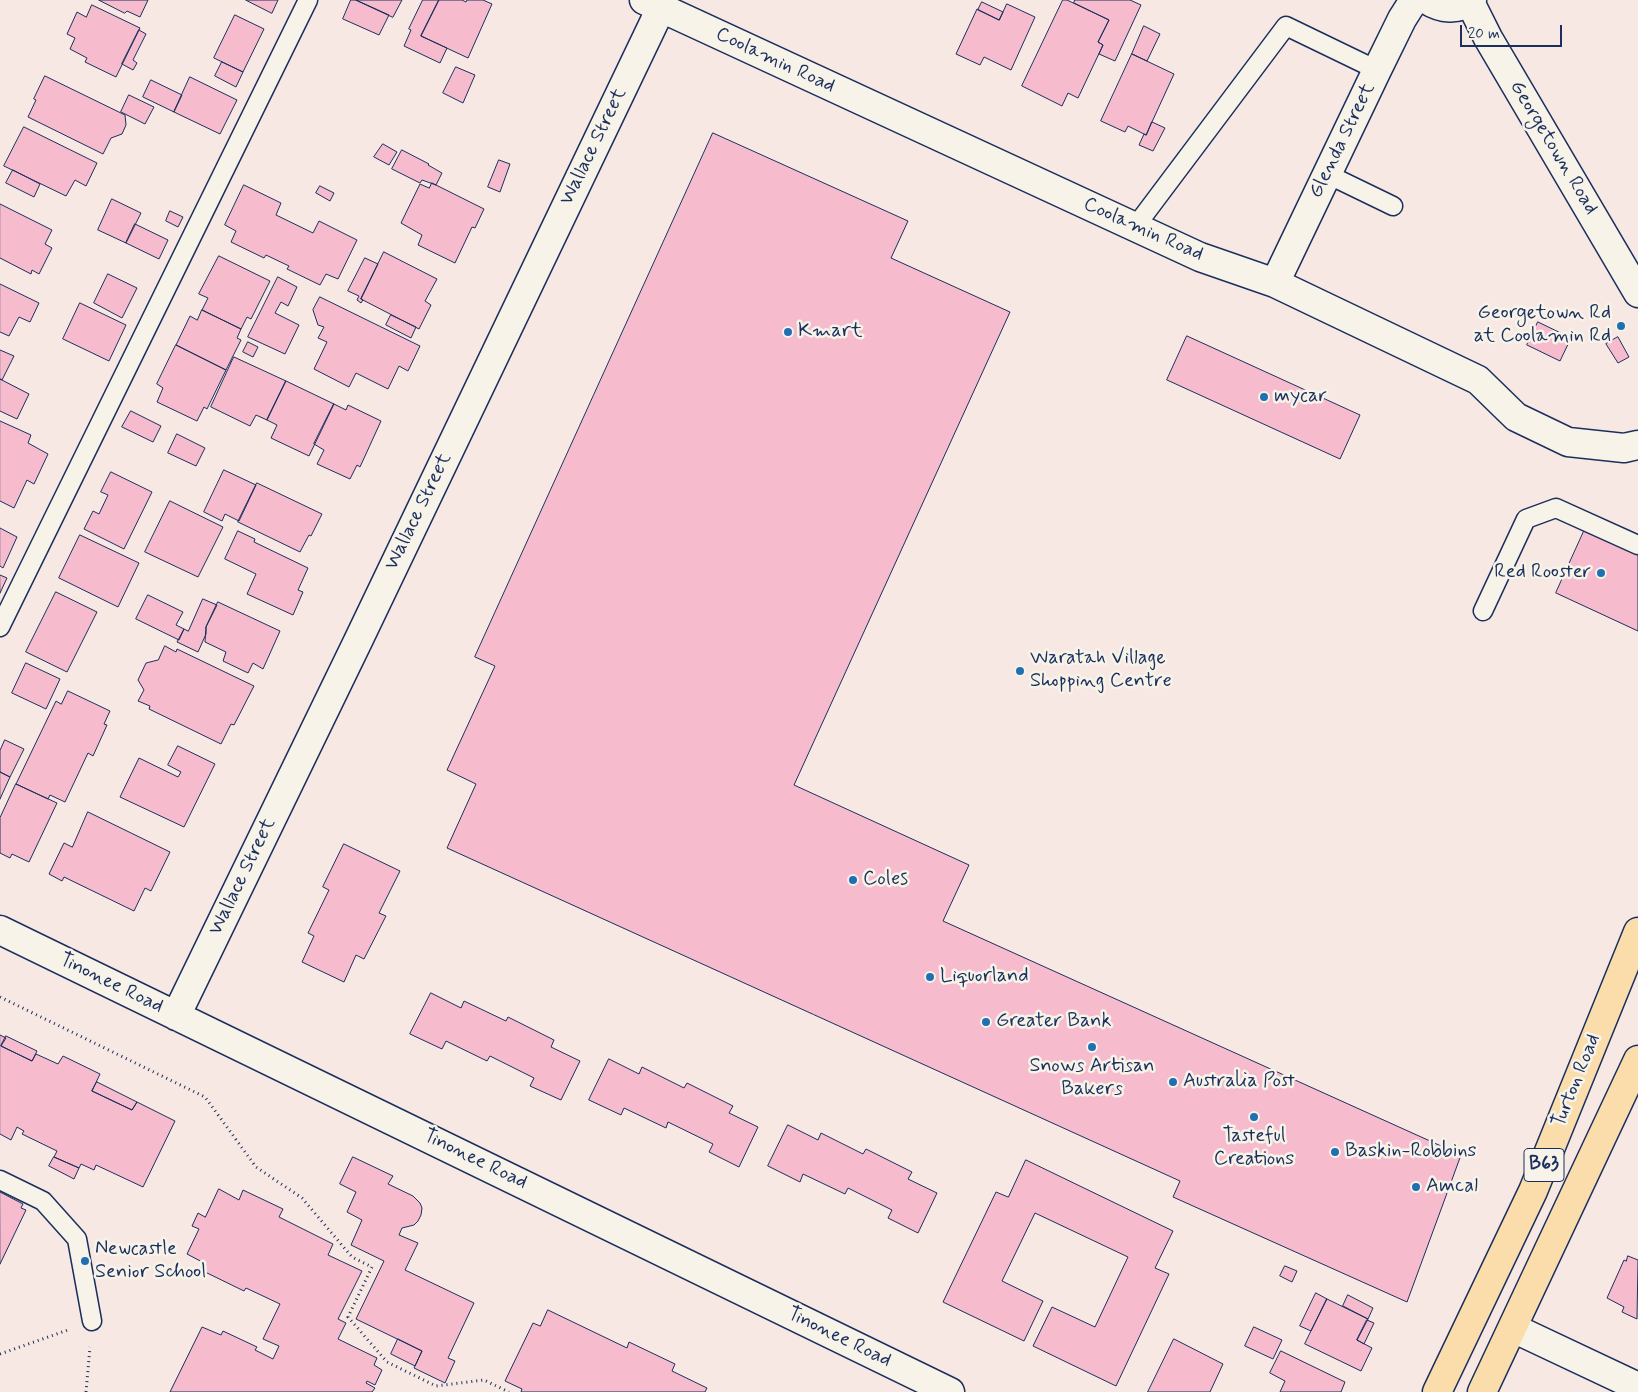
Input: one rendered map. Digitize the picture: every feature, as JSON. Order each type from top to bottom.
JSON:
[{"type":"main road","name":"Turton Road","points":[[1437,1392],[1533,1191],[1638,932]]},
{"type":"main road","name":"B63","points":[[1482,1392],[1638,1060]]},
{"type":"street","name":"Glenda Street","points":[[1275,283],[1402,19],[1414,0]]},
{"type":"street","points":[[1427,0],[1442,7],[1452,8],[1471,1]]},
{"type":"street","name":"Georgetown Road","points":[[1471,1],[1488,38],[1638,293]]},
{"type":"street","name":"Coolamin Road","points":[[653,4],[1135,228],[1200,257],[1275,283],[1478,380],[1516,418],[1568,442],[1624,448],[1638,445]]},
{"type":"street","name":"Wallace Street","points":[[176,1016],[358,641],[653,4]]},
{"type":"street","name":"Tinonee Road","points":[[0,930],[950,1392]]},
{"type":"street","points":[[1513,1328],[1638,1387]]},
{"type":"lane","points":[[0,627],[308,0]]},
{"type":"lane","points":[[1135,228],[1286,26],[1377,70]]},
{"type":"lane","points":[[1327,174],[1394,206]]},
{"type":"lane","points":[[1483,611],[1526,519],[1556,508],[1638,545]]},
{"type":"lane","points":[[0,1180],[43,1201],[78,1240],[92,1321]]},
{"type":"path","points":[[0,997],[205,1097],[256,1167],[302,1198],[352,1257],[372,1267],[348,1317],[388,1362],[436,1386],[484,1380],[509,1392]]},
{"type":"path","points":[[0,1354],[92,1321],[86,1392]]},
{"type":"building","points":[[99,0],[148,0],[140,17],[127,11],[125,13]]},
{"type":"building","points":[[246,0],[278,0],[272,13]]},
{"type":"building","points":[[351,0],[356,0],[389,15],[379,35],[343,19]]},
{"type":"building","points":[[356,0],[402,0],[393,17]]},
{"type":"building","points":[[423,0],[439,0],[421,36],[447,48],[440,63],[404,46],[411,30],[409,29]]},
{"type":"building","points":[[439,0],[462,0],[466,2],[467,0],[483,0],[492,4],[468,58],[421,36]]},
{"type":"building","points":[[1063,0],[1067,0],[1109,20],[1098,42],[1103,45],[1078,98],[1068,93],[1062,106],[1022,86]]},
{"type":"building","points":[[1075,0],[1130,0],[1141,5],[1115,61],[1099,54],[1103,45],[1098,42],[1109,20],[1074,3]]},
{"type":"building","points":[[982,2],[1003,12],[999,20],[978,10]]},
{"type":"building","points":[[1007,4],[1035,17],[1011,70],[984,57],[980,65],[956,54],[977,9],[999,20]]},
{"type":"building","points":[[92,5],[140,28],[116,77],[85,62],[87,58],[70,49],[75,38],[67,34],[77,12],[86,17]]},
{"type":"building","points":[[235,15],[264,29],[243,72],[214,58]]},
{"type":"building","points":[[1144,26],[1160,34],[1147,61],[1132,54]]},
{"type":"building","points":[[139,30],[146,34],[133,60],[137,63],[133,70],[122,64]]},
{"type":"building","points":[[1132,54],[1174,74],[1146,135],[1128,126],[1125,132],[1101,121]]},
{"type":"building","points":[[222,62],[243,72],[236,87],[215,76]]},
{"type":"building","points":[[456,67],[475,75],[463,103],[443,93]]},
{"type":"building","points":[[45,76],[125,115],[126,125],[122,134],[111,138],[103,154],[28,117]]},
{"type":"building","points":[[190,77],[237,100],[220,134],[174,112]]},
{"type":"building","points":[[151,80],[182,95],[174,112],[143,97]]},
{"type":"building","points":[[129,95],[154,107],[145,124],[121,112]]},
{"type":"building","points":[[1152,122],[1165,128],[1153,151],[1139,145]]},
{"type":"building","points":[[24,127],[97,163],[86,186],[75,180],[66,196],[4,166]]},
{"type":"building","points":[[713,133],[908,221],[891,258],[1010,312],[794,785],[969,865],[943,921],[1461,1155],[1407,1302],[1173,1197],[1180,1181],[447,848],[476,784],[447,770],[495,666],[475,657]]},
{"type":"building","points":[[383,144],[397,152],[389,165],[374,157]]},
{"type":"building","points":[[402,150],[442,173],[436,185],[422,180],[420,183],[392,169]]},
{"type":"building","points":[[499,160],[510,164],[500,192],[488,187]]},
{"type":"building","points":[[13,170],[40,184],[34,197],[6,183]]},
{"type":"building","points":[[432,183],[484,209],[475,228],[472,227],[455,263],[418,245],[422,235],[401,223],[420,184],[429,188]]},
{"type":"building","points":[[244,185],[281,203],[276,215],[313,233],[319,221],[357,240],[338,279],[326,274],[320,285],[287,269],[289,266],[266,255],[264,258],[231,242],[236,231],[225,225]]},
{"type":"building","points":[[320,186],[334,193],[330,201],[316,193]]},
{"type":"building","points":[[112,199],[141,213],[126,243],[98,230]]},
{"type":"building","points":[[0,204],[52,230],[45,244],[52,248],[39,274],[32,270],[31,274],[0,258]]},
{"type":"building","points":[[170,211],[183,217],[178,227],[166,221]]},
{"type":"building","points":[[135,224],[168,240],[159,259],[126,243]]},
{"type":"building","points":[[384,252],[437,279],[425,301],[431,305],[419,329],[361,299]]},
{"type":"building","points":[[219,256],[270,281],[251,319],[247,317],[241,329],[202,310],[208,298],[199,294]]},
{"type":"building","points":[[365,258],[378,264],[361,299],[363,300],[361,303],[357,300],[359,296],[348,291]]},
{"type":"building","points":[[108,274],[137,288],[122,318],[94,303]]},
{"type":"building","points":[[278,277],[297,287],[288,306],[281,302],[275,313],[299,325],[285,354],[248,337]]},
{"type":"building","points":[[0,284],[39,303],[30,322],[19,317],[9,336],[0,332]]},
{"type":"building","points":[[320,297],[420,346],[408,371],[399,366],[388,389],[356,373],[349,387],[314,369],[327,342],[318,338],[324,327],[318,325],[313,310]]},
{"type":"building","points":[[80,303],[126,325],[109,361],[63,339]]},
{"type":"building","points":[[202,310],[241,329],[237,338],[241,340],[226,370],[176,345],[190,316],[197,320]]},
{"type":"building","points":[[391,315],[416,327],[411,338],[386,325]]},
{"type":"building","points":[[1538,322],[1571,338],[1560,361],[1527,345]]},
{"type":"building","name":"mycar","points":[[1187,336],[1360,415],[1340,459],[1167,380]]},
{"type":"building","points":[[1618,337],[1629,357],[1618,363],[1606,344]]},
{"type":"building","points":[[248,342],[258,347],[253,357],[243,352]]},
{"type":"building","points":[[176,345],[226,370],[207,409],[204,407],[197,421],[157,402],[163,388],[157,384]]},
{"type":"building","points":[[0,350],[14,356],[2,380],[0,379]]},
{"type":"building","points":[[234,357],[286,381],[267,420],[256,415],[250,426],[211,407]]},
{"type":"building","points":[[0,379],[29,394],[17,419],[0,411]]},
{"type":"building","points":[[286,381],[334,404],[309,456],[271,438],[277,425],[267,420]]},
{"type":"building","points":[[334,404],[346,410],[348,405],[381,421],[360,467],[357,465],[350,479],[317,464],[324,450],[314,444]]},
{"type":"building","points":[[131,411],[161,426],[153,442],[122,427]]},
{"type":"building","points":[[0,421],[31,435],[28,443],[48,454],[34,484],[27,480],[14,508],[0,501]]},
{"type":"building","points":[[177,434],[205,448],[196,466],[168,453]]},
{"type":"building","points":[[224,470],[256,485],[239,521],[225,514],[222,521],[204,512]]},
{"type":"building","points":[[111,472],[152,492],[124,549],[84,529],[93,511],[99,514],[108,495],[101,492]]},
{"type":"building","points":[[257,483],[322,514],[311,536],[309,535],[300,552],[238,522]]},
{"type":"building","points":[[170,501],[223,527],[198,577],[145,552]]},
{"type":"building","points":[[0,528],[17,537],[3,568],[0,566]]},
{"type":"building","name":"Red Rooster","points":[[1585,529],[1638,553],[1638,631],[1556,593]]},
{"type":"building","points":[[238,531],[255,539],[254,542],[308,568],[298,590],[303,592],[293,615],[247,594],[256,574],[225,559]]},
{"type":"building","points":[[80,535],[139,563],[118,607],[59,578]]},
{"type":"building","points":[[0,575],[7,578],[0,593]]},
{"type":"building","points":[[56,592],[97,612],[67,672],[26,652]]},
{"type":"building","points":[[148,595],[183,612],[176,625],[184,629],[179,640],[136,619]]},
{"type":"building","points":[[203,599],[217,605],[206,627],[206,634],[198,652],[177,642],[184,629],[188,631]]},
{"type":"building","points":[[218,602],[280,631],[263,669],[253,663],[248,673],[223,661],[226,652],[205,642],[206,627]]},
{"type":"building","points":[[165,646],[176,652],[177,649],[254,686],[234,725],[231,724],[221,744],[149,709],[150,706],[138,701],[144,690],[138,680],[146,663],[158,660]]},
{"type":"building","points":[[26,663],[60,679],[46,709],[12,693]]},
{"type":"building","points":[[68,691],[110,711],[104,724],[107,725],[93,756],[88,753],[65,802],[50,795],[48,799],[16,784],[56,701],[61,704]]},
{"type":"building","points":[[5,740],[24,749],[10,777],[0,772],[0,751]]},
{"type":"building","points":[[178,746],[215,764],[184,827],[120,797],[139,758],[178,777],[181,772],[168,765]]},
{"type":"building","points":[[0,772],[10,777],[0,799]]},
{"type":"building","points":[[16,784],[57,803],[29,862],[12,854],[10,858],[0,853],[0,818]]},
{"type":"building","points":[[88,812],[170,852],[151,891],[145,888],[134,911],[64,877],[62,881],[49,874],[64,843],[72,847]]},
{"type":"building","points":[[344,844],[400,871],[379,913],[386,916],[364,959],[356,955],[344,982],[302,962],[314,936],[308,933],[329,890],[323,887]]},
{"type":"building","points":[[431,993],[461,1008],[464,1001],[506,1021],[508,1017],[554,1040],[551,1047],[580,1061],[561,1100],[530,1086],[534,1078],[490,1056],[487,1061],[446,1041],[442,1049],[410,1034]]},
{"type":"building","points":[[0,1035],[6,1038],[1,1046],[32,1061],[36,1054],[58,1064],[63,1056],[100,1074],[92,1091],[132,1110],[137,1102],[175,1121],[143,1187],[96,1165],[94,1170],[81,1164],[79,1168],[54,1157],[57,1151],[22,1134],[24,1131],[17,1127],[11,1140],[0,1134]]},
{"type":"building","points":[[6,1036],[37,1051],[32,1061],[1,1046]]},
{"type":"building","points":[[609,1059],[639,1074],[642,1067],[684,1088],[687,1083],[733,1106],[729,1113],[758,1127],[739,1167],[709,1152],[713,1144],[668,1122],[666,1128],[624,1108],[621,1115],[589,1100]]},
{"type":"building","points":[[97,1082],[137,1102],[132,1110],[92,1091]]},
{"type":"building","points":[[788,1125],[818,1140],[821,1133],[863,1154],[866,1149],[912,1172],[908,1179],[937,1193],[918,1233],[888,1218],[892,1210],[848,1188],[845,1194],[803,1174],[800,1182],[768,1166]]},
{"type":"building","points":[[54,1157],[79,1168],[74,1179],[49,1166]]},
{"type":"building","points":[[353,1157],[393,1176],[388,1184],[413,1196],[420,1203],[422,1208],[418,1221],[414,1225],[402,1228],[399,1235],[418,1243],[405,1270],[474,1303],[448,1358],[455,1361],[445,1383],[414,1368],[422,1351],[356,1319],[384,1261],[351,1245],[362,1220],[347,1212],[356,1192],[340,1184]]},
{"type":"building","points":[[1026,1160],[1173,1231],[1155,1268],[1169,1274],[1116,1386],[1033,1346],[1052,1307],[1095,1327],[1128,1257],[1035,1213],[1002,1281],[1043,1301],[1024,1341],[943,1302],[996,1192],[1008,1197]]},
{"type":"building","points":[[219,1189],[239,1200],[243,1190],[283,1209],[279,1217],[333,1244],[328,1255],[362,1271],[338,1319],[346,1323],[338,1339],[377,1358],[374,1365],[382,1370],[375,1385],[367,1381],[366,1383],[375,1388],[372,1392],[170,1392],[202,1327],[221,1335],[223,1331],[257,1347],[255,1350],[273,1359],[279,1346],[263,1339],[280,1304],[246,1288],[244,1291],[203,1271],[206,1264],[187,1254],[199,1229],[192,1226],[198,1213],[205,1217]]},
{"type":"building","points":[[0,1192],[23,1204],[21,1208],[26,1210],[0,1264]]},
{"type":"building","points":[[1628,1256],[1638,1260],[1637,1319],[1622,1312],[1624,1307],[1607,1298],[1624,1260],[1626,1261]]},
{"type":"building","points":[[1285,1266],[1297,1271],[1292,1282],[1280,1276]]},
{"type":"building","points":[[1316,1293],[1327,1299],[1311,1331],[1300,1326]]},
{"type":"building","points":[[1348,1295],[1373,1308],[1368,1319],[1343,1306]]},
{"type":"building","points":[[1327,1299],[1368,1319],[1357,1340],[1372,1348],[1361,1371],[1305,1344]]},
{"type":"building","points":[[548,1310],[627,1348],[629,1342],[675,1364],[672,1371],[707,1388],[705,1392],[521,1392],[522,1389],[505,1381],[533,1323],[540,1326]]},
{"type":"building","points":[[1367,1320],[1374,1323],[1364,1344],[1357,1340]]},
{"type":"building","points":[[1254,1327],[1282,1340],[1273,1359],[1245,1346]]},
{"type":"building","points":[[398,1339],[422,1351],[415,1366],[391,1354]]},
{"type":"building","points":[[1174,1339],[1223,1364],[1210,1392],[1148,1392]]},
{"type":"building","points":[[1281,1351],[1345,1382],[1341,1392],[1280,1392],[1285,1381],[1270,1373]]},
{"type":"place","name":"Georgetown Rd at Coolamin Rd","points":[[1621,326]]},
{"type":"place","name":"Kmart","points":[[788,332]]},
{"type":"place","name":"mycar","points":[[1264,397]]},
{"type":"place","name":"Red Rooster","points":[[1601,573]]},
{"type":"place","name":"Waratah Village Shopping Centre","points":[[1020,671]]},
{"type":"place","name":"Coles","points":[[853,880]]},
{"type":"place","name":"Liquorland","points":[[930,977]]},
{"type":"place","name":"Greater Bank","points":[[986,1022]]},
{"type":"place","name":"Snows Artisan Bakers","points":[[1092,1047]]},
{"type":"place","name":"Australia Post","points":[[1173,1082]]},
{"type":"place","name":"Tasteful Creations","points":[[1254,1117]]},
{"type":"place","name":"Baskin-Robbins","points":[[1335,1152]]},
{"type":"place","name":"Amcal","points":[[1416,1187]]},
{"type":"place","name":"Newcastle Senior School","points":[[85,1261]]}]
